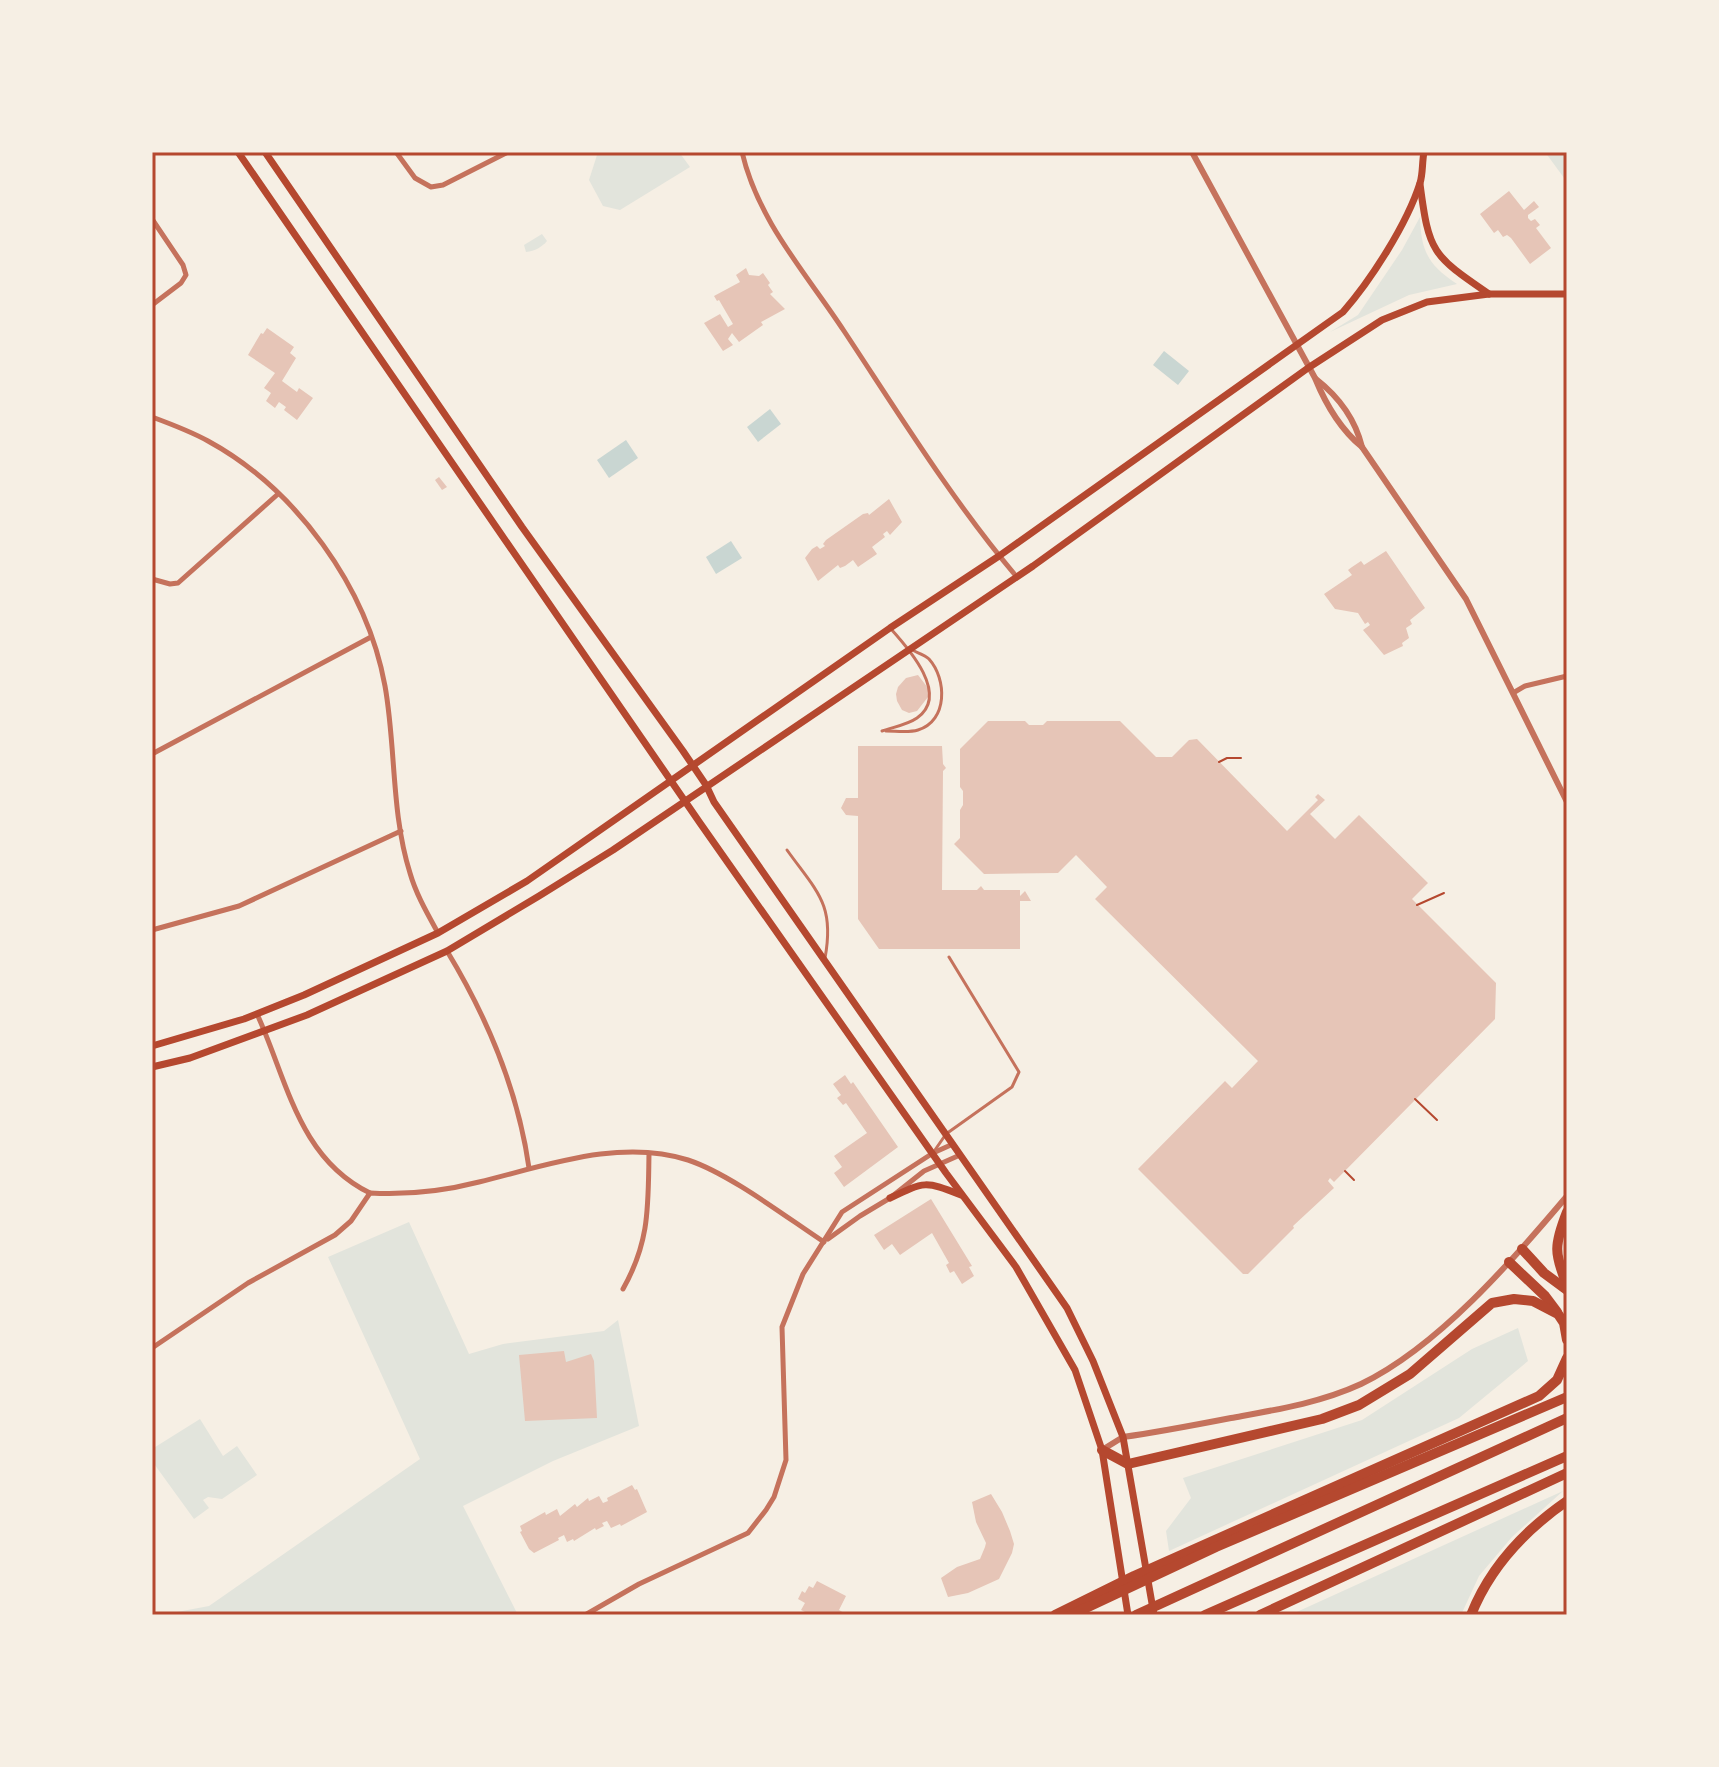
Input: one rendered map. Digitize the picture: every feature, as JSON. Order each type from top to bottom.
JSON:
[{"type":"highway","points":[[1567,1212],[1557,1239],[1557,1258],[1567,1288]]},
{"type":"highway","points":[[1522,1249],[1544,1273],[1567,1288]]},
{"type":"highway","points":[[1509,1262],[1545,1296],[1564,1323],[1567,1340]]},
{"type":"highway","points":[[1102,1450],[1128,1464],[1322,1419],[1359,1405],[1410,1374],[1492,1303],[1514,1299],[1533,1301],[1558,1314]]},
{"type":"highway","points":[[1055,1615],[1134,1576],[1539,1396],[1557,1380],[1567,1358]]},
{"type":"highway","points":[[1071,1615],[1216,1547],[1567,1397]]},
{"type":"highway","points":[[1136,1615],[1567,1418]]},
{"type":"highway","points":[[1205,1615],[1567,1456]]},
{"type":"highway","points":[[1260,1615],[1567,1473]]},
{"type":"highway","points":[[1471,1615],[1502,1559],[1527,1532],[1567,1501]]},
{"type":"main road","points":[[238,152],[671,781],[1016,1267],[1075,1370],[1102,1450],[1128,1615]]},
{"type":"main road","points":[[265,152],[522,527],[693,766],[714,802],[1067,1308],[1093,1361],[1123,1437],[1154,1615]]},
{"type":"main road","points":[[1424,152],[1420,182],[1426,228],[1438,254],[1451,268],[1489,294]]},
{"type":"main road","points":[[152,1046],[257,1014],[304,995],[438,933],[527,881],[890,628],[999,556],[1343,312],[1366,286],[1420,182]]},
{"type":"main road","points":[[152,1067],[190,1058],[307,1015],[447,951],[613,850],[1016,576],[1308,368],[1382,320],[1427,302],[1489,294],[1567,294]]},
{"type":"main road","points":[[890,1198],[926,1183],[963,1196]]},
{"type":"street","points":[[396,152],[415,178],[431,187],[443,185],[508,152]]},
{"type":"street","points":[[742,152],[748,175],[771,226],[926,455],[1016,576]]},
{"type":"street","points":[[1192,152],[1315,378],[1323,399],[1346,434],[1362,447],[1466,599],[1567,802]]},
{"type":"street","points":[[152,219],[183,265],[186,275],[181,283],[152,305]]},
{"type":"street","points":[[1315,378],[1335,394],[1357,426],[1362,447]]},
{"type":"street","points":[[152,417],[208,441],[278,494],[340,569],[371,637],[385,686],[401,831],[409,870],[417,895],[438,933]]},
{"type":"street","points":[[152,579],[178,583],[278,494]]},
{"type":"street","points":[[152,754],[371,637]]},
{"type":"street","points":[[1513,693],[1525,686],[1567,676]]},
{"type":"street","points":[[152,930],[239,906],[401,831]]},
{"type":"street","points":[[447,951],[492,1036],[510,1086],[529,1168]]},
{"type":"street","points":[[257,1014],[293,1108],[314,1147],[335,1168],[370,1193],[398,1195],[463,1185],[602,1154],[649,1154],[685,1159],[708,1167],[824,1242]]},
{"type":"street","points":[[585,1615],[639,1584],[748,1533],[766,1510],[774,1497],[786,1460],[782,1327],[803,1274],[842,1212],[933,1153],[953,1144]]},
{"type":"street","points":[[623,1289],[634,1271],[645,1239],[649,1154]]},
{"type":"street","points":[[824,1242],[924,1171],[960,1155]]},
{"type":"street","points":[[152,1348],[248,1283],[335,1235],[351,1221],[370,1193]]},
{"type":"street","points":[[1102,1450],[1123,1437],[1300,1406],[1361,1384],[1412,1352],[1461,1310],[1522,1249],[1567,1196]]},
{"type":"street","points":[[598,1608],[601,1615]]},
{"type":"lane","points":[[890,628],[909,649],[931,694],[929,705],[921,716],[882,731],[922,729],[935,719],[941,703],[941,678],[928,657],[909,649]]},
{"type":"lane","points":[[787,850],[825,903],[829,937],[825,958]]},
{"type":"lane","points":[[933,1153],[946,1134],[1012,1087],[1019,1072],[949,957]]},
{"type":"path","points":[[1219,762],[1227,758],[1241,758]]},
{"type":"path","points":[[1417,905],[1444,893]]},
{"type":"path","points":[[1415,1099],[1437,1120]]},
{"type":"path","points":[[1345,1171],[1354,1180]]},
{"type":"shaded area","points":[[598,152],[679,152],[690,167],[620,210],[603,206],[589,180]]},
{"type":"shaded area","points":[[1545,152],[1567,152],[1567,182]]},
{"type":"shaded area","points":[[1420,217],[1422,239],[1428,256],[1439,270],[1457,284],[1409,295],[1330,332],[1358,315],[1402,250]]},
{"type":"shaded area","points":[[542,234],[547,241],[526,252],[524,245]]},
{"type":"shaded area","points":[[1164,351],[1189,371],[1178,385],[1153,365]]},
{"type":"shaded area","points":[[770,409],[781,424],[758,442],[747,427]]},
{"type":"shaded area","points":[[626,440],[638,458],[609,478],[597,460]]},
{"type":"shaded area","points":[[731,541],[742,558],[716,574],[706,557]]},
{"type":"shaded area","points":[[409,1222],[469,1354],[503,1344],[604,1331],[618,1320],[639,1426],[553,1461],[463,1506],[518,1615],[161,1615],[209,1606],[420,1459],[328,1257]]},
{"type":"shaded area","points":[[1518,1328],[1528,1361],[1459,1418],[1169,1551],[1166,1531],[1191,1498],[1183,1478],[1362,1420],[1472,1349]]},
{"type":"shaded area","points":[[200,1419],[223,1456],[237,1446],[257,1475],[222,1499],[208,1497],[203,1500],[209,1508],[194,1519],[152,1461],[152,1449]]},
{"type":"shaded area","points":[[1563,1491],[1512,1537],[1479,1576],[1461,1615],[1290,1615]]},
{"type":"building","points":[[1509,191],[1524,210],[1534,201],[1539,207],[1528,218],[1531,221],[1535,219],[1540,225],[1536,228],[1551,248],[1530,264],[1511,238],[1507,235],[1503,237],[1498,230],[1494,233],[1480,214]]},
{"type":"building","points":[[746,268],[749,275],[759,276],[763,273],[773,292],[770,294],[785,309],[761,322],[763,325],[739,342],[732,333],[728,339],[733,345],[723,351],[704,323],[720,314],[728,327],[733,324],[714,296],[740,282],[736,275]]},
{"type":"building","points":[[267,328],[294,347],[290,353],[296,358],[282,381],[297,392],[299,388],[313,398],[297,420],[279,402],[275,408],[266,401],[271,393],[264,388],[275,373],[248,355]]},
{"type":"building","points":[[439,477],[447,487],[442,490],[435,480]]},
{"type":"building","points":[[889,499],[902,522],[890,535],[887,531],[883,534],[885,537],[872,547],[877,554],[858,567],[853,560],[840,568],[838,565],[818,581],[805,558],[812,549],[825,546],[826,540],[863,514],[869,515]]},
{"type":"building","points":[[1386,551],[1425,608],[1410,620],[1412,624],[1406,628],[1409,638],[1402,643],[1403,646],[1384,655],[1363,630],[1370,625],[1368,622],[1365,624],[1358,613],[1335,609],[1324,594],[1352,575],[1348,570],[1352,567],[1361,561],[1364,565]]},
{"type":"building","points":[[918,675],[928,688],[928,697],[917,711],[909,713],[902,710],[896,694],[906,678]]},
{"type":"building","points":[[988,721],[1025,721],[1029,725],[1043,725],[1047,721],[1120,721],[1156,757],[1172,757],[1189,740],[1197,739],[1287,831],[1318,800],[1315,797],[1318,794],[1325,800],[1310,814],[1335,839],[1359,815],[1428,883],[1412,899],[1496,983],[1495,1019],[1334,1182],[1330,1178],[1328,1181],[1334,1188],[1248,1274],[1243,1274],[1138,1169],[1225,1081],[1232,1088],[1258,1061],[1095,899],[1107,887],[1076,855],[1058,873],[984,874],[954,844],[960,838],[960,810],[963,805],[960,749]]},
{"type":"building","points":[[858,746],[942,746],[946,768],[943,771],[942,890],[977,890],[981,886],[984,890],[1020,890],[1020,896],[1025,891],[1031,901],[1020,901],[1020,949],[879,949],[858,919],[858,816],[846,815],[841,808],[846,798],[858,798]]},
{"type":"building","points":[[845,1075],[898,1147],[844,1187],[834,1173],[842,1167],[834,1156],[867,1133],[846,1103],[843,1105],[837,1098],[841,1095],[833,1084]]},
{"type":"building","points":[[931,1199],[972,1266],[969,1267],[974,1276],[962,1284],[954,1271],[950,1273],[946,1265],[949,1263],[932,1233],[900,1255],[892,1244],[884,1250],[874,1235]]},
{"type":"building","points":[[564,1351],[566,1362],[591,1354],[597,1418],[525,1421],[519,1355]]},
{"type":"building","points":[[632,1485],[637,1489],[647,1512],[621,1526],[611,1528],[607,1521],[602,1523],[604,1526],[574,1541],[567,1542],[564,1535],[534,1553],[520,1532],[520,1526],[545,1512],[546,1515],[557,1509],[560,1516],[575,1504],[577,1507],[588,1498],[589,1501],[599,1496],[603,1503]]},
{"type":"building","points":[[991,1494],[1010,1531],[1014,1544],[1012,1553],[999,1579],[968,1593],[948,1597],[941,1578],[957,1567],[980,1559],[986,1543],[976,1522],[972,1502]]},
{"type":"building","points":[[817,1581],[846,1596],[839,1610],[846,1614],[804,1615],[805,1612],[801,1610],[805,1603],[798,1599],[802,1591],[805,1593],[809,1586],[813,1588]]}]
